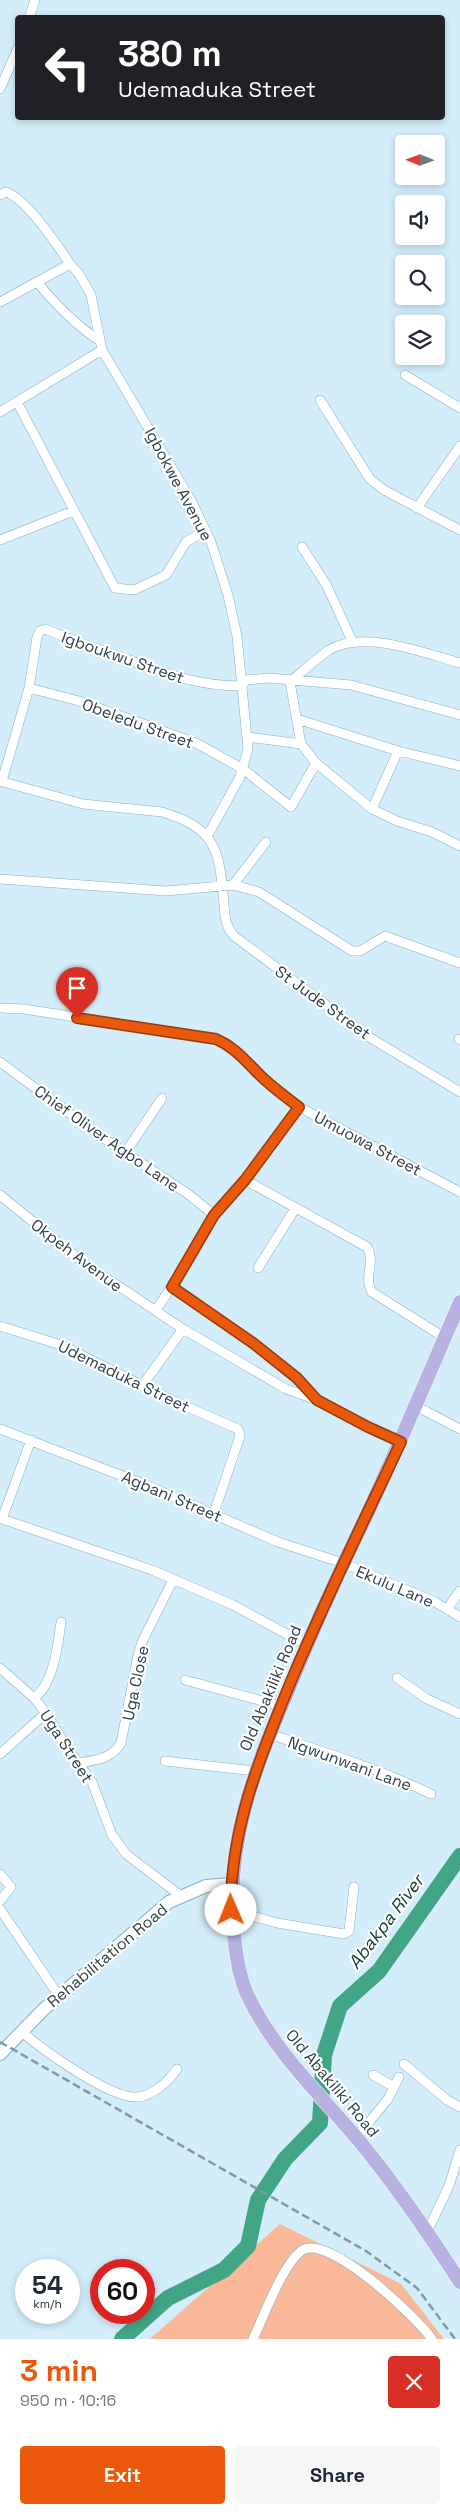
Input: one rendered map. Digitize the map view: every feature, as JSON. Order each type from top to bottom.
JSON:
[{"type":"main road","name":"Old Abakiliki Road","points":[[460,1302],[401,1442],[343,1563],[269,1734],[255,1771],[242,1816],[231,1884],[231,1910],[236,1952],[246,1990],[279,2049],[352,2134],[411,2207],[460,2282]]},
{"type":"main road","name":"Rehabilitation Road","points":[[0,2054],[20,2031],[161,1908],[181,1896],[206,1886],[231,1884]]},
{"type":"street","points":[[30,15],[36,0]]},
{"type":"street","points":[[0,89],[15,55]]},
{"type":"street","points":[[0,195],[6,192],[18,200],[52,236],[70,264],[79,274],[91,295],[101,346]]},
{"type":"street","points":[[0,302],[70,264]]},
{"type":"street","points":[[37,282],[52,300],[101,346]]},
{"type":"street","points":[[0,412],[101,346]]},
{"type":"street","name":"Igbokwe Avenue","points":[[101,346],[174,470],[206,531],[228,596],[237,636],[248,749],[243,769],[208,835]]},
{"type":"street","points":[[405,374],[460,408]]},
{"type":"street","points":[[320,400],[370,479],[384,490],[460,530]]},
{"type":"street","points":[[17,402],[115,588],[134,590],[166,575],[186,542],[206,531]]},
{"type":"street","points":[[417,508],[460,446]]},
{"type":"street","points":[[0,540],[73,511]]},
{"type":"street","points":[[302,547],[327,586],[352,641]]},
{"type":"street","name":"Igboukwu Street","points":[[29,688],[37,637],[40,631],[45,630],[163,674],[219,686],[242,686],[246,680],[269,678],[290,682]]},
{"type":"street","points":[[290,682],[330,650],[352,641],[402,647],[460,663]]},
{"type":"street","points":[[290,682],[351,685],[460,715]]},
{"type":"street","points":[[290,682],[301,744],[316,763],[372,809],[397,821],[432,832],[460,846]]},
{"type":"street","points":[[29,688],[1,781],[83,804],[162,812],[180,818],[208,835]]},
{"type":"street","name":"Obeledu Street","points":[[29,688],[79,701],[196,743],[243,769],[291,807],[316,763]]},
{"type":"street","points":[[297,719],[398,751],[460,766]]},
{"type":"street","points":[[248,738],[301,744]]},
{"type":"street","points":[[372,809],[398,751]]},
{"type":"street","name":"St Jude Street","points":[[208,835],[217,852],[224,919],[227,927],[241,943],[369,1037],[460,1092]]},
{"type":"street","points":[[233,885],[266,842]]},
{"type":"street","points":[[0,880],[166,892],[233,885],[258,892],[352,951],[360,951],[384,936],[460,963]]},
{"type":"street","name":"Umuowa Street","points":[[0,1008],[24,1009],[216,1039],[228,1044],[274,1088],[299,1107],[460,1192]]},
{"type":"street","name":"Chief Oliver Agbo Lane","points":[[0,1062],[125,1153],[188,1194],[214,1215]]},
{"type":"street","points":[[125,1153],[162,1098]]},
{"type":"street","points":[[299,1107],[245,1180],[214,1215],[172,1287],[156,1310],[183,1329],[286,1389],[317,1400],[401,1442]]},
{"type":"street","points":[[245,1180],[367,1247],[372,1257],[367,1282],[372,1292],[445,1338]]},
{"type":"street","name":"Okpeh Avenue","points":[[0,1195],[81,1261],[120,1289],[156,1310]]},
{"type":"street","points":[[258,1268],[295,1209]]},
{"type":"street","points":[[172,1287],[253,1343],[297,1378],[317,1400]]},
{"type":"street","name":"Udemaduka Street","points":[[0,1326],[61,1345],[142,1386],[238,1429],[240,1436],[214,1513]]},
{"type":"street","points":[[142,1386],[183,1329]]},
{"type":"street","points":[[416,1406],[460,1429]]},
{"type":"street","name":"Agbani Street","points":[[0,1429],[214,1513],[285,1545],[343,1563]]},
{"type":"street","points":[[31,1440],[1,1518],[152,1570],[233,1605],[306,1645]]},
{"type":"street","name":"Ekulu Lane","points":[[343,1563],[435,1602],[460,1617]]},
{"type":"street","name":"Uga Close","points":[[78,1763],[107,1757],[116,1751],[122,1742],[138,1654],[173,1580]]},
{"type":"street","name":"Ekulu Lane","points":[[447,1609],[460,1591]]},
{"type":"street","points":[[34,1698],[39,1694],[47,1678],[59,1640],[60,1622]]},
{"type":"street","name":"Uga Street","points":[[0,1668],[34,1698],[46,1713],[92,1782],[107,1824],[122,1848],[141,1867],[181,1896]]},
{"type":"street","points":[[396,1678],[427,1699],[460,1714]]},
{"type":"street","points":[[185,1680],[281,1706]]},
{"type":"street","points":[[0,1754],[46,1713]]},
{"type":"street","name":"Ngwunwani Lane","points":[[269,1734],[358,1764],[431,1794]]},
{"type":"street","points":[[165,1761],[255,1771]]},
{"type":"street","points":[[0,1874],[11,1887],[0,1901]]},
{"type":"street","points":[[231,1910],[277,1923],[344,1934],[349,1931],[354,1887]]},
{"type":"street","points":[[0,1909],[59,1996]]},
{"type":"street","points":[[20,2031],[56,2059],[128,2097],[147,2095],[169,2079],[177,2068]]},
{"type":"street","points":[[404,2064],[452,2104],[460,2107]]},
{"type":"street","points":[[373,2076],[394,2087]]},
{"type":"street","points":[[352,2134],[388,2099],[400,2077]]},
{"type":"street","points":[[427,2232],[440,2210],[460,2150]]},
{"type":"street","points":[[254,2339],[291,2261],[302,2250],[315,2248],[330,2252],[368,2277],[402,2306],[432,2339]]},
{"type":"shaded area","points":[[280,2224],[401,2284],[444,2339],[150,2339]]},
{"type":"waterway","name":"Abakpa River","points":[[122,2339],[168,2298],[224,2270],[248,2246],[258,2200],[285,2159],[320,2123],[324,2055],[340,2006],[379,1971],[460,1856]]},
{"type":"railway","points":[[0,2042],[366,2251],[417,2288],[455,2339]]},
{"type":"route","points":[[77,1018],[170,1034],[216,1039],[228,1044],[274,1088],[299,1107],[245,1180],[214,1215],[192,1256],[172,1287],[253,1343],[297,1378],[317,1400],[401,1442],[306,1645],[255,1771],[242,1816],[234,1854],[231,1910]]}]
